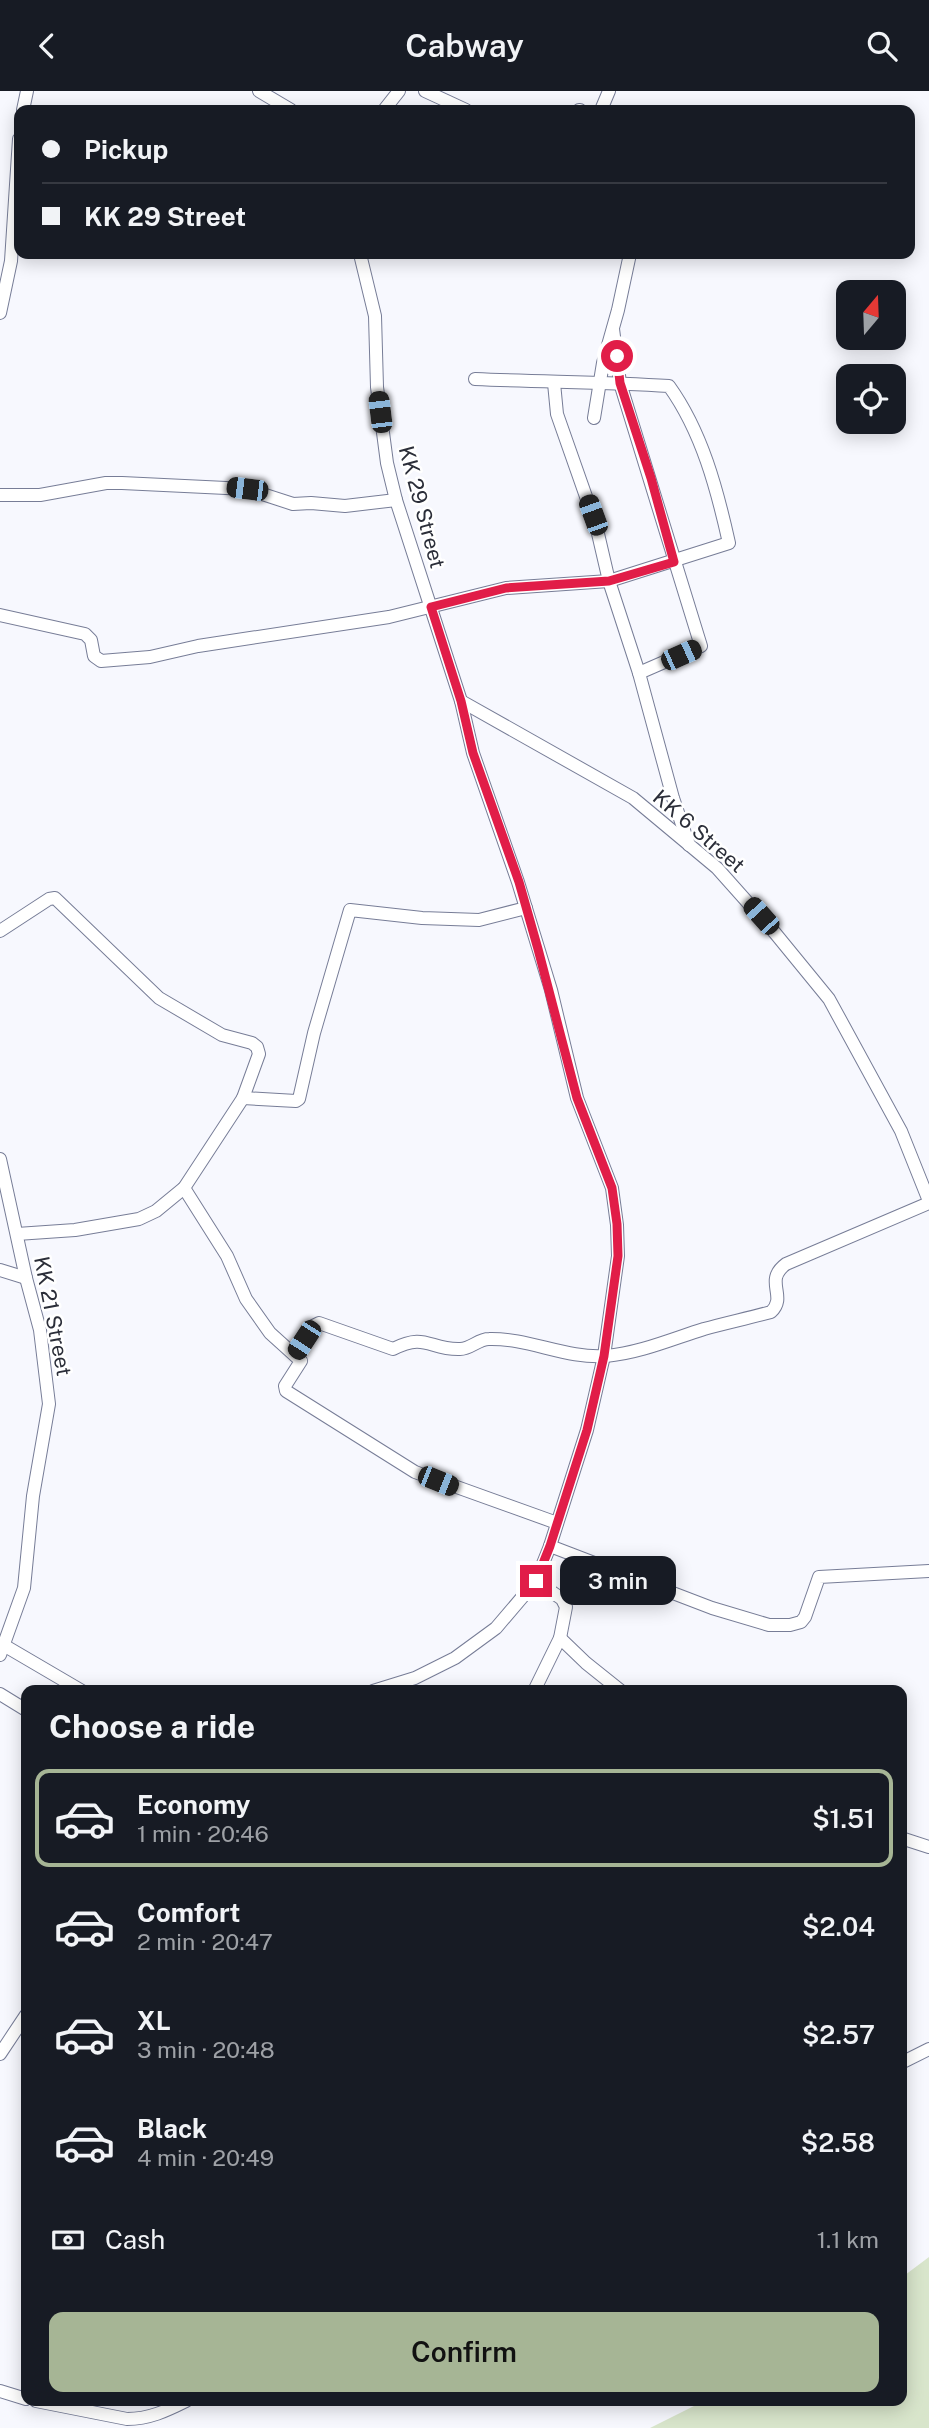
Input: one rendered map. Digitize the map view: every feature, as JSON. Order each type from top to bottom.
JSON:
[{"type":"street","points":[[259,91],[283,105]]},
{"type":"street","points":[[388,105],[399,91]]},
{"type":"street","points":[[425,91],[455,105]]},
{"type":"street","points":[[0,313],[11,261],[14,215]]},
{"type":"street","name":"KK 29 Street","points":[[361,259],[373,298],[377,387],[387,463],[396,500],[461,701],[473,753],[551,990],[577,1098],[612,1188],[617,1224],[618,1256],[604,1356],[587,1430],[536,1581],[496,1627],[417,1684]]},
{"type":"street","points":[[594,418],[628,259]]},
{"type":"street","points":[[612,329],[620,383],[701,646],[639,673]]},
{"type":"street","points":[[0,615],[85,634],[91,640],[94,656],[106,661],[150,657],[198,646],[327,627],[431,607],[506,588],[609,581],[729,543],[718,492],[685,409],[669,386],[600,381],[554,383],[475,379]]},
{"type":"street","points":[[554,383],[557,414],[596,525],[609,581],[689,845]]},
{"type":"street","points":[[0,495],[40,495],[106,483],[122,483],[247,489],[293,504],[345,506],[396,500]]},
{"type":"street","name":"KK 6 Street","points":[[461,701],[633,798],[717,868],[829,999],[901,1131],[929,1202]]},
{"type":"street","points":[[0,931],[49,899],[55,898],[159,998],[222,1035],[257,1047],[259,1054],[243,1098],[184,1188],[156,1211],[139,1219],[75,1230],[17,1234]]},
{"type":"street","points":[[243,1098],[299,1099],[314,1033],[350,910],[422,918],[479,920],[526,908]]},
{"type":"street","name":"KK 21 Street","points":[[0,1159],[40,1330],[49,1404],[33,1496],[24,1588],[1,1648]]},
{"type":"street","points":[[184,1188],[227,1256],[246,1299],[270,1333],[301,1361],[285,1387],[292,1396],[415,1472],[557,1523]]},
{"type":"street","points":[[295,1355],[313,1326],[319,1323],[393,1349],[411,1341],[420,1341],[447,1349],[463,1350],[478,1341],[490,1339],[569,1353],[604,1356],[641,1350],[771,1312],[777,1307],[778,1300],[775,1276],[786,1264],[929,1202]]},
{"type":"street","points":[[0,1270],[26,1279]]},
{"type":"street","points":[[550,1546],[712,1608],[769,1625],[801,1622],[819,1577],[929,1571]]},
{"type":"street","points":[[536,1581],[562,1599],[566,1607],[560,1638],[537,1685]]},
{"type":"street","points":[[560,1638],[614,1685]]},
{"type":"street","points":[[1,1648],[71,1685]]},
{"type":"street","points":[[0,1694],[21,1707]]},
{"type":"street","points":[[907,1840],[929,1847]]},
{"type":"street","points":[[0,2054],[21,2022]]},
{"type":"street","points":[[907,2060],[929,2049]]},
{"type":"street","points":[[0,2391],[21,2397]]},
{"type":"street","points":[[61,2406],[127,2419],[142,2419],[177,2406]]},
{"type":"green space","points":[[929,2257],[929,2428],[650,2428],[694,2406],[907,2406],[907,2274]]},
{"type":"route","points":[[536,1581],[587,1430],[604,1356],[618,1256],[617,1224],[612,1188],[577,1098],[551,990],[519,882],[473,753],[461,701],[431,607],[506,588],[609,581],[674,562],[651,478],[620,383],[617,356]]}]
